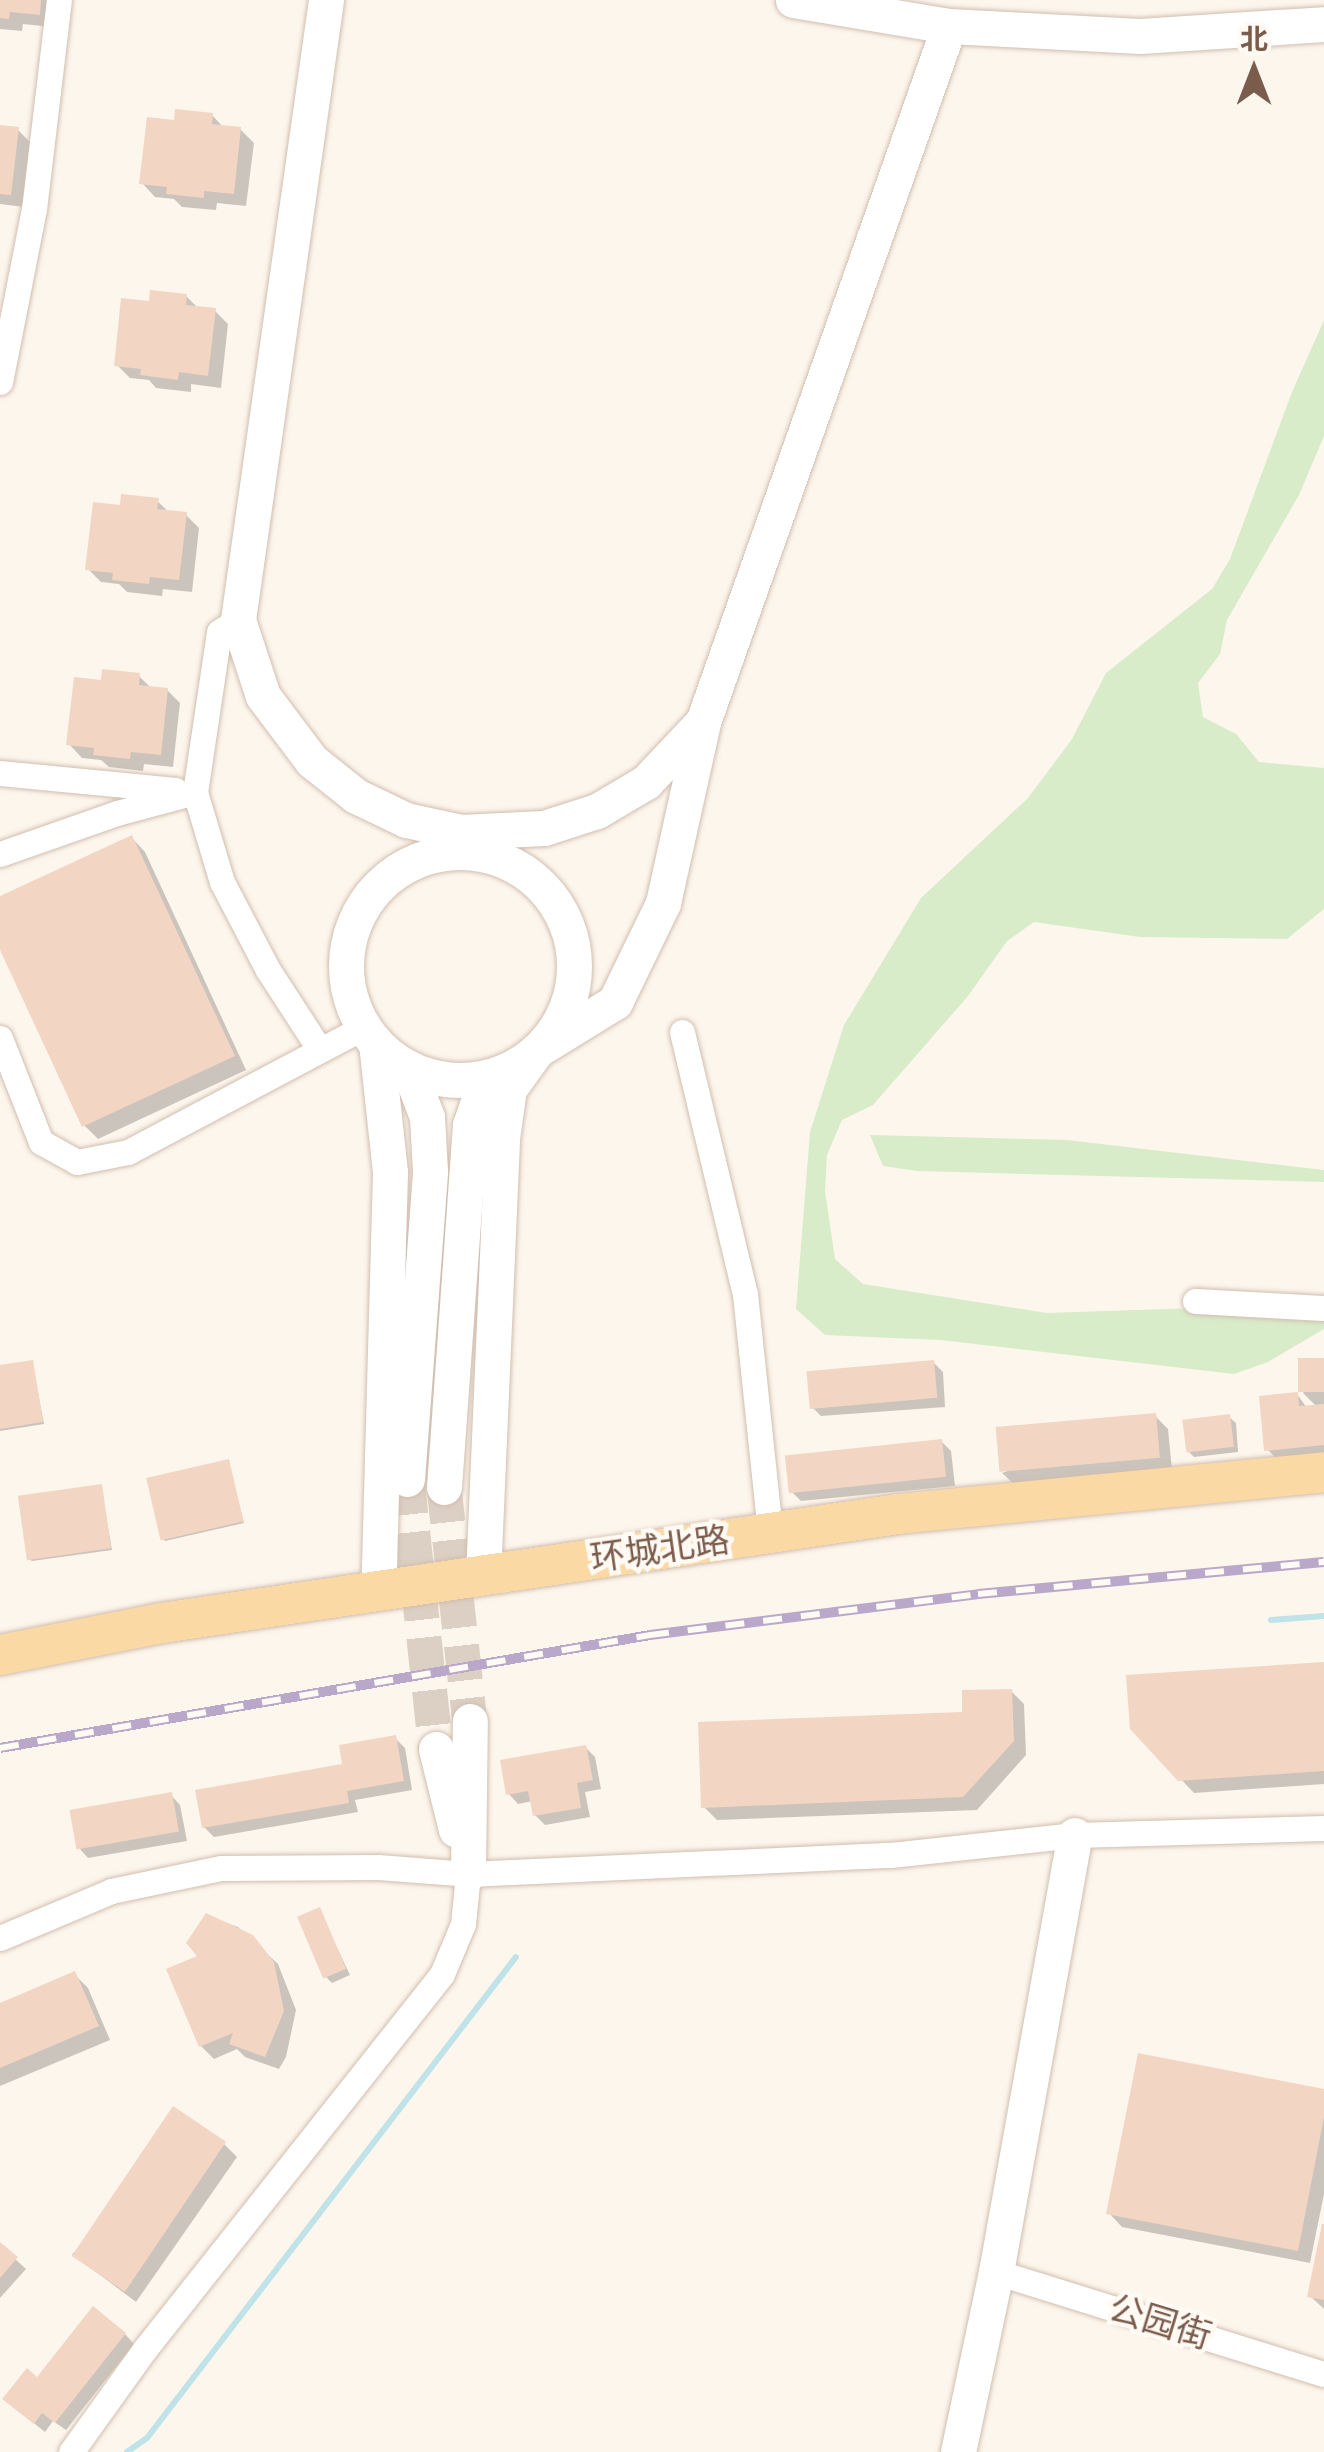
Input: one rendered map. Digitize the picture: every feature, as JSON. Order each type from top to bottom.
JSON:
[{"type":"main road","name":"环城北路","points":[[0,1655],[162,1624],[898,1514],[1324,1472]]},
{"type":"street","points":[[0,382],[34,208],[59,0]]},
{"type":"street","points":[[326,0],[238,620],[263,696],[312,761],[380,809],[475,833],[544,828],[622,798],[667,764],[703,722]]},
{"type":"street","points":[[794,0],[949,26],[1140,36],[1324,24]]},
{"type":"street","points":[[444,1487],[470,1125],[477,1106],[504,1071],[615,1002],[664,903],[703,722],[949,26]]},
{"type":"street","points":[[238,620],[219,632],[195,792],[222,882],[268,970],[320,1050]]},
{"type":"street","points":[[0,774],[195,792]]},
{"type":"street","points":[[0,854],[117,813],[195,792]]},
{"type":"street","points":[[378,1591],[390,1172],[370,1035],[349,990],[352,932],[370,897],[399,870],[475,833]]},
{"type":"street","points":[[475,833],[545,889],[566,922],[574,961],[569,1000],[551,1035],[510,1090],[502,1138],[484,1576]]},
{"type":"street","points":[[417,861],[475,853],[530,876]]},
{"type":"street","points":[[682,1032],[745,1294],[770,1533]]},
{"type":"street","points":[[370,1035],[408,1066],[456,1079],[504,1071]]},
{"type":"street","points":[[0,1038],[41,1142],[77,1162],[128,1152],[320,1050],[370,1035]]},
{"type":"street","points":[[407,1479],[430,1170],[427,1117],[408,1066]]},
{"type":"street","points":[[1194,1301],[1324,1308]]},
{"type":"street","points":[[71,2452],[145,2349],[442,1974],[462,1924],[468,1874],[470,1722]]},
{"type":"street","points":[[436,1749],[468,1874]]},
{"type":"street","points":[[0,1938],[111,1891],[221,1868],[378,1867],[468,1874],[891,1855],[1075,1835],[1324,1828]]},
{"type":"street","points":[[958,2452],[996,2272],[1075,1835]]},
{"type":"street","name":"公园街","points":[[996,2272],[1324,2374]]},
{"type":"green space","points":[[1324,320],[1324,436],[1299,495],[1227,620],[1220,654],[1198,683],[1203,717],[1236,734],[1259,762],[1324,768],[1324,909],[1287,939],[1140,937],[1034,922],[1007,941],[968,996],[873,1105],[842,1120],[827,1155],[825,1191],[835,1259],[863,1284],[1047,1313],[1196,1308],[1324,1315],[1324,1329],[1268,1362],[1234,1374],[941,1340],[825,1335],[796,1309],[810,1132],[844,1025],[921,898],[1028,798],[1072,739],[1106,673],[1212,589],[1230,559],[1292,392]]},
{"type":"green space","points":[[870,1135],[1067,1140],[1324,1170],[1324,1182],[917,1171],[883,1166]]},
{"type":"building","points":[[0,0],[41,0],[40,15],[10,12],[9,19],[0,18]]},
{"type":"building","points":[[175,109],[213,113],[212,124],[241,127],[234,194],[204,191],[204,198],[166,194],[167,187],[139,184],[147,117],[174,120]]},
{"type":"building","points":[[0,125],[19,127],[11,195],[0,194]]},
{"type":"building","points":[[150,290],[187,294],[186,305],[216,308],[208,376],[179,372],[178,380],[140,375],[141,369],[114,366],[121,298],[149,301]]},
{"type":"building","points":[[121,494],[159,498],[157,509],[187,512],[179,580],[150,577],[149,584],[112,580],[113,573],[85,570],[93,502],[120,505]]},
{"type":"building","points":[[102,669],[140,673],[139,685],[168,688],[161,755],[131,752],[130,759],[93,755],[94,748],[66,745],[74,677],[101,680]]},
{"type":"building","points":[[132,835],[235,1056],[82,1127],[0,950],[0,896]]},
{"type":"building","points":[[1298,1358],[1324,1358],[1324,1392],[1298,1392]]},
{"type":"building","points":[[33,1360],[43,1422],[0,1429],[0,1365]]},
{"type":"building","points":[[934,1360],[937,1398],[810,1409],[806,1371]]},
{"type":"building","points":[[1298,1392],[1299,1406],[1324,1404],[1324,1445],[1264,1451],[1259,1396]]},
{"type":"building","points":[[1156,1413],[1160,1458],[1000,1472],[996,1427]]},
{"type":"building","points":[[1230,1414],[1234,1447],[1186,1453],[1182,1420]]},
{"type":"building","points":[[942,1439],[946,1477],[789,1493],[785,1456]]},
{"type":"building","points":[[229,1459],[243,1521],[161,1540],[146,1478]]},
{"type":"building","points":[[102,1484],[111,1548],[27,1560],[18,1496]]},
{"type":"building","points":[[1324,1662],[1324,1771],[1178,1781],[1130,1729],[1126,1675]]},
{"type":"building","points":[[1012,1689],[1014,1741],[963,1797],[701,1808],[698,1722],[962,1712],[962,1690]]},
{"type":"building","points":[[396,1735],[404,1781],[347,1791],[349,1803],[202,1828],[195,1790],[342,1764],[339,1745]]},
{"type":"building","points":[[586,1745],[593,1780],[577,1783],[581,1808],[533,1816],[528,1791],[506,1795],[500,1760]]},
{"type":"building","points":[[172,1792],[179,1831],[77,1849],[70,1810]]},
{"type":"building","points":[[320,1907],[346,1969],[323,1978],[297,1917]]},
{"type":"building","points":[[206,1913],[253,1935],[274,1962],[284,2011],[265,2057],[229,2044],[233,2033],[199,2047],[166,1969],[197,1956],[186,1943]]},
{"type":"building","points":[[75,1971],[99,2026],[0,2068],[0,2003]]},
{"type":"building","points":[[1138,2053],[1324,2089],[1324,2117],[1298,2251],[1106,2214]]},
{"type":"building","points":[[173,2106],[226,2142],[125,2292],[72,2256]]},
{"type":"building","points":[[1324,2224],[1324,2300],[1307,2297]]},
{"type":"building","points":[[0,2242],[18,2257],[0,2278]]},
{"type":"building","points":[[93,2306],[126,2333],[55,2423],[42,2413],[34,2424],[2,2399],[27,2368],[37,2377]]},
{"type":"waterway","points":[[1271,1620],[1324,1616]]},
{"type":"waterway","points":[[127,2452],[147,2438],[516,1957]]},
{"type":"tunnel","points":[[407,1479],[436,1749]]},
{"type":"tunnel","points":[[444,1487],[470,1721]]},
{"type":"railway","points":[[0,1748],[650,1635],[978,1594],[1324,1562]]}]
